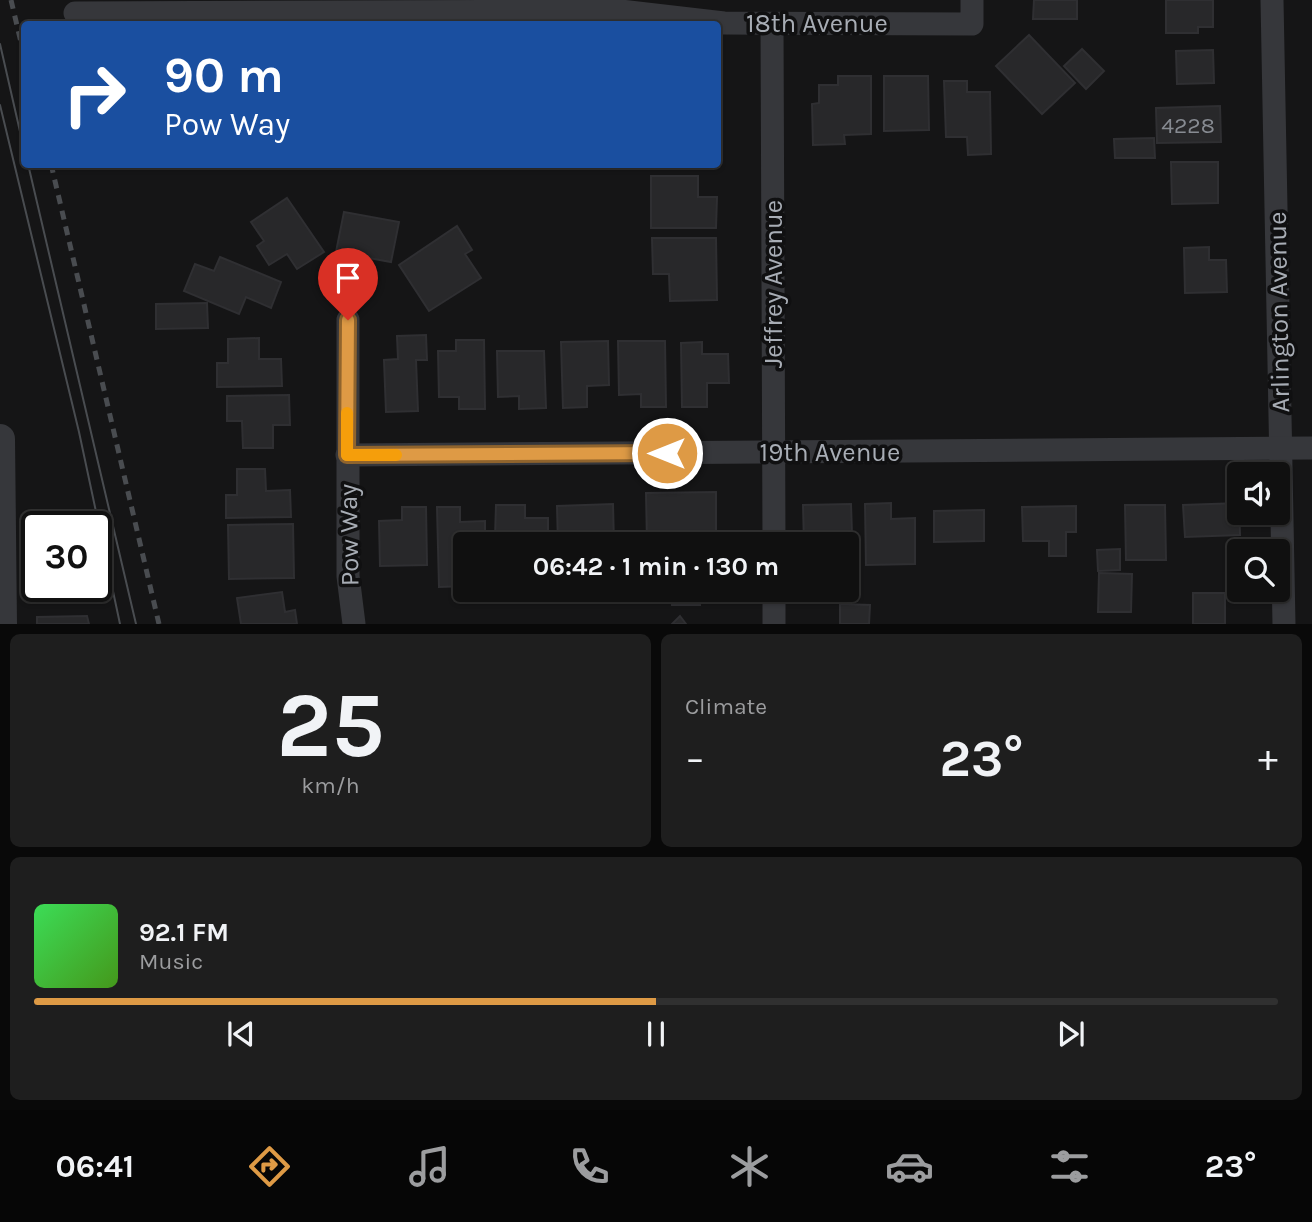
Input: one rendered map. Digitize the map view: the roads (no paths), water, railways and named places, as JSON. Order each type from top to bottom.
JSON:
[{"type":"street","name":"18th Avenue","points":[[721,23],[972,24],[972,0]]},
{"type":"street","name":"Arlington Avenue","points":[[1272,0],[1284,624]]},
{"type":"street","name":"18th Avenue","points":[[75,13],[358,6],[621,11],[707,21]]},
{"type":"street","name":"Jeffrey Avenue","points":[[772,24],[774,532]]},
{"type":"street","name":"Pow Way","points":[[348,320],[348,576],[354,624]]},
{"type":"street","points":[[0,439],[2,624]]},
{"type":"street","name":"19th Avenue","points":[[347,455],[1312,448]]},
{"type":"street","points":[[774,602],[774,624]]},
{"type":"tram line","points":[[0,44],[21,136]]},
{"type":"tram line","points":[[0,105],[79,432],[120,624]]},
{"type":"tram line","points":[[29,168],[136,624]]},
{"type":"railway","points":[[11,0],[21,42]]},
{"type":"railway","points":[[52,168],[159,624]]}]
